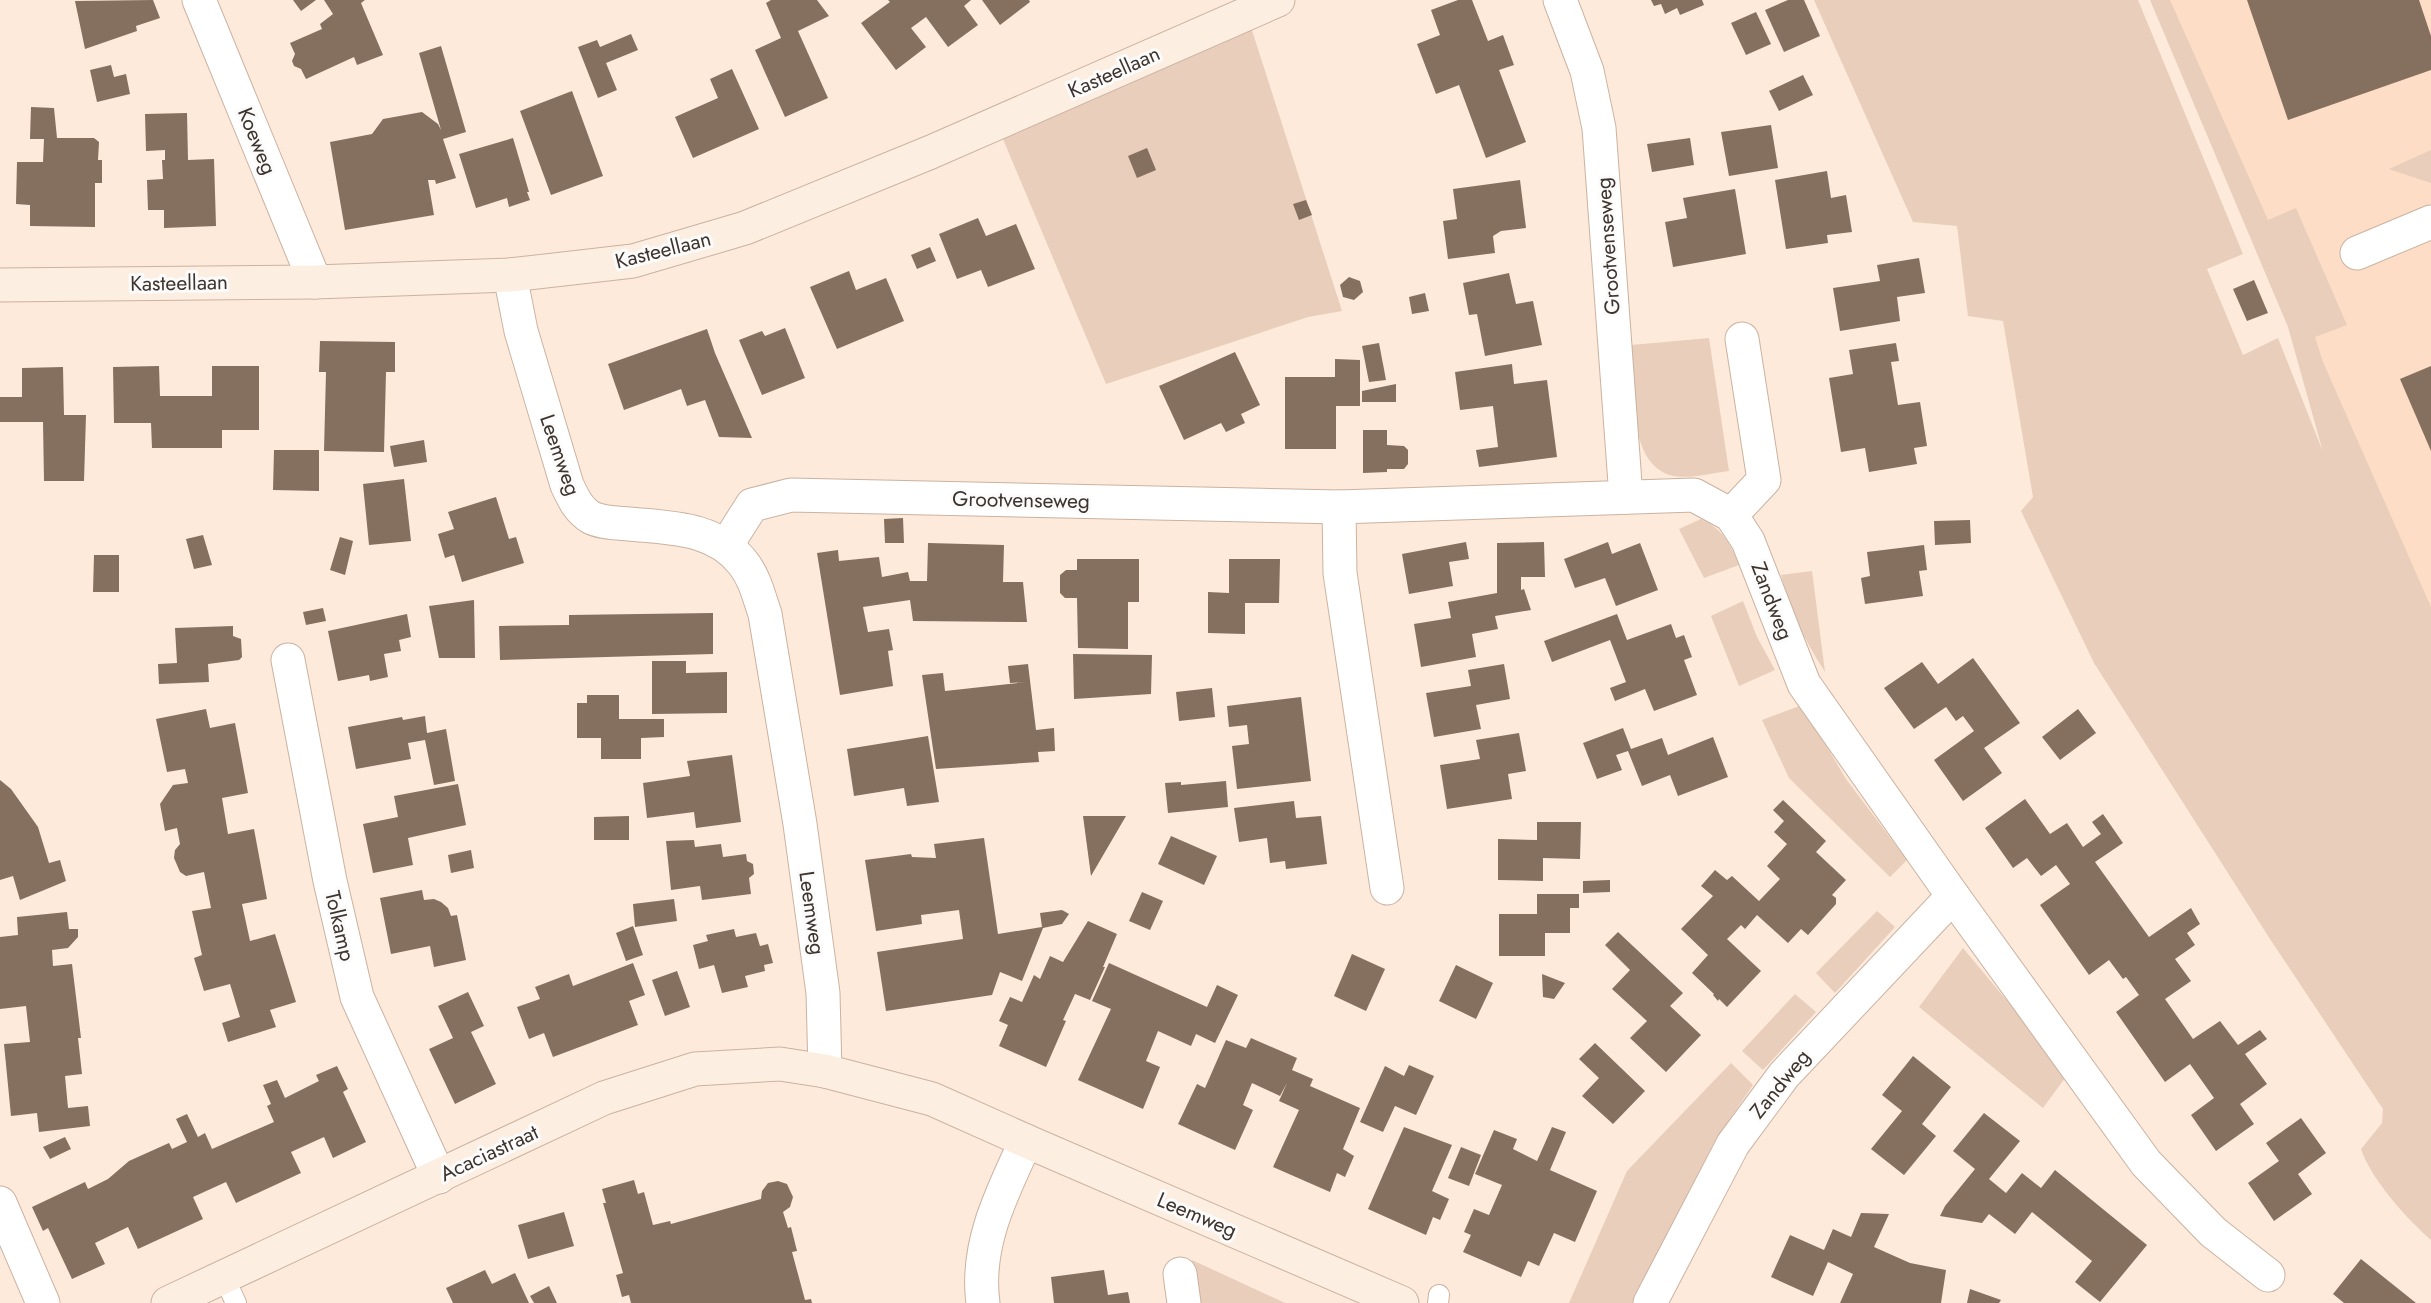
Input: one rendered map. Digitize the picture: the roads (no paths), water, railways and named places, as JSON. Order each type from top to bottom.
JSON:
[{"type":"street","name":"Koeweg","points":[[199,0],[315,282]]},
{"type":"street","name":"Kasteellaan","points":[[0,285],[315,282],[510,275],[633,261],[745,228],[931,152],[1278,0]]},
{"type":"street","name":"Grootvenseweg","points":[[1560,0],[1587,71],[1599,129],[1626,497]]},
{"type":"street","points":[[2357,254],[2431,222]]},
{"type":"street","name":"Leemweg","points":[[510,275],[521,331],[567,485],[578,506],[591,517],[601,520],[692,530],[726,546],[743,563],[754,582],[765,614],[800,824],[822,982],[825,1071],[932,1099],[1026,1142],[1402,1303]]},
{"type":"street","points":[[1731,515],[1764,480],[1742,339]]},
{"type":"street","name":"Grootvenseweg","points":[[726,546],[752,505],[791,495],[1339,507],[1694,495],[1731,515]]},
{"type":"street","points":[[1339,507],[1340,573],[1387,888]]},
{"type":"street","name":"Zandweg","points":[[1731,515],[1748,541],[1804,684],[1953,896],[2146,1163],[2213,1232],[2268,1275]]},
{"type":"street","name":"Tolkamp","points":[[288,660],[330,881],[357,997],[439,1177]]},
{"type":"street","name":"Zandweg","points":[[1650,1303],[1733,1144],[1784,1075],[1953,896]]},
{"type":"street","name":"Acaciastraat","points":[[168,1303],[230,1290],[439,1177],[604,1098],[695,1069],[780,1064],[825,1071]]},
{"type":"street","points":[[983,1303],[980,1280],[986,1235],[1026,1142]]},
{"type":"street","points":[[0,1203],[43,1303]]}]
